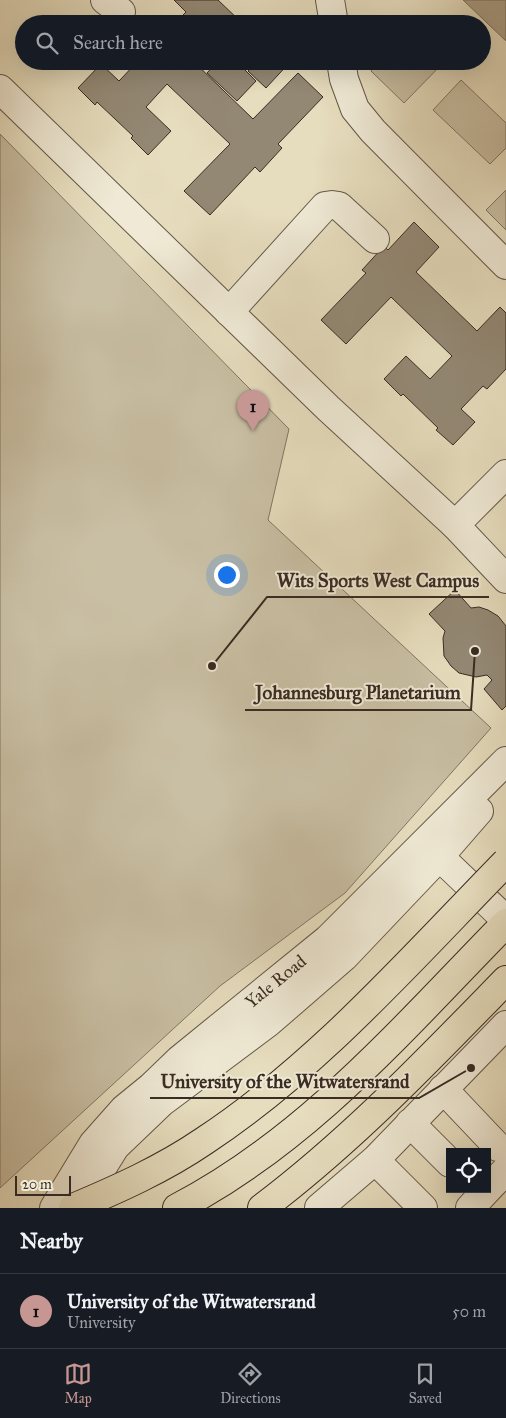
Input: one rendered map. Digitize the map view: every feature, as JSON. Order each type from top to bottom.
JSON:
[{"type":"highway","points":[[75,1208],[155,1171],[204,1142],[255,1105],[307,1063],[359,1013],[506,862]]},
{"type":"highway","points":[[177,1208],[253,1163],[307,1122],[357,1076],[506,924]]},
{"type":"highway","points":[[262,1208],[297,1181],[351,1134],[431,1058],[506,980]]},
{"type":"street","points":[[330,0],[332,15]]},
{"type":"street","points":[[342,70],[355,109],[373,131],[506,265]]},
{"type":"street","points":[[0,89],[328,408],[455,525],[506,580]]},
{"type":"street","points":[[229,312],[325,206],[332,204],[339,206],[375,239]]},
{"type":"street","points":[[455,525],[506,474]]},
{"type":"street","name":"Yale Road","points":[[75,1208],[115,1147],[162,1102],[269,1022],[344,957],[431,849],[506,761]]},
{"type":"street","name":"Yale Road","points":[[54,1208],[93,1144],[124,1109],[179,1060],[328,939],[506,780]]},
{"type":"street","points":[[431,849],[506,920]]},
{"type":"street","points":[[320,1208],[375,1160],[506,1025]]},
{"type":"street","points":[[443,1089],[502,1159],[470,1208]]},
{"type":"street","points":[[410,1123],[446,1159]]},
{"type":"street","points":[[375,1160],[423,1208]]},
{"type":"shaded area","points":[[463,0],[506,0],[506,41],[491,27],[491,15],[479,15]]},
{"type":"shaded area","points":[[372,70],[436,70],[404,103]]},
{"type":"shaded area","points":[[461,80],[506,123],[506,148],[490,164],[433,110]]},
{"type":"shaded area","points":[[0,134],[289,429],[268,520],[491,728],[345,893],[220,986],[0,1188]]},
{"type":"shaded area","points":[[506,190],[506,230],[486,210]]},
{"type":"building","points":[[174,0],[218,0],[234,15],[183,15],[186,12]]},
{"type":"building","points":[[95,70],[107,70],[119,81],[129,70],[202,70],[253,119],[298,73],[323,97],[278,144],[282,148],[260,172],[255,167],[210,215],[184,191],[230,144],[167,84],[146,107],[171,131],[148,155],[131,138],[133,136],[97,102],[95,105],[78,88]]},
{"type":"building","points":[[210,70],[245,70],[256,81],[237,101],[207,73]]},
{"type":"building","points":[[249,70],[283,70],[266,88]]},
{"type":"building","points":[[414,222],[439,247],[416,272],[477,331],[500,307],[506,313],[506,369],[487,389],[483,386],[461,409],[475,422],[453,445],[436,430],[438,428],[403,394],[401,396],[384,379],[406,356],[430,379],[452,356],[391,297],[346,344],[321,320],[366,273],[362,270],[384,246],[388,250]]},
{"type":"building","points":[[455,590],[471,608],[479,607],[488,610],[498,616],[506,626],[506,706],[502,710],[484,689],[492,680],[487,675],[476,677],[459,673],[444,656],[443,638],[445,631],[429,614]]},
{"type":"place","name":"University of the Witwatersrand","points":[[253,431]]},
{"type":"place","name":"Johannesburg Planetarium","points":[[475,651]]},
{"type":"place","name":"Wits Sports West Campus","points":[[212,666]]},
{"type":"place","name":"University of the Witwatersrand","points":[[471,1068]]}]
